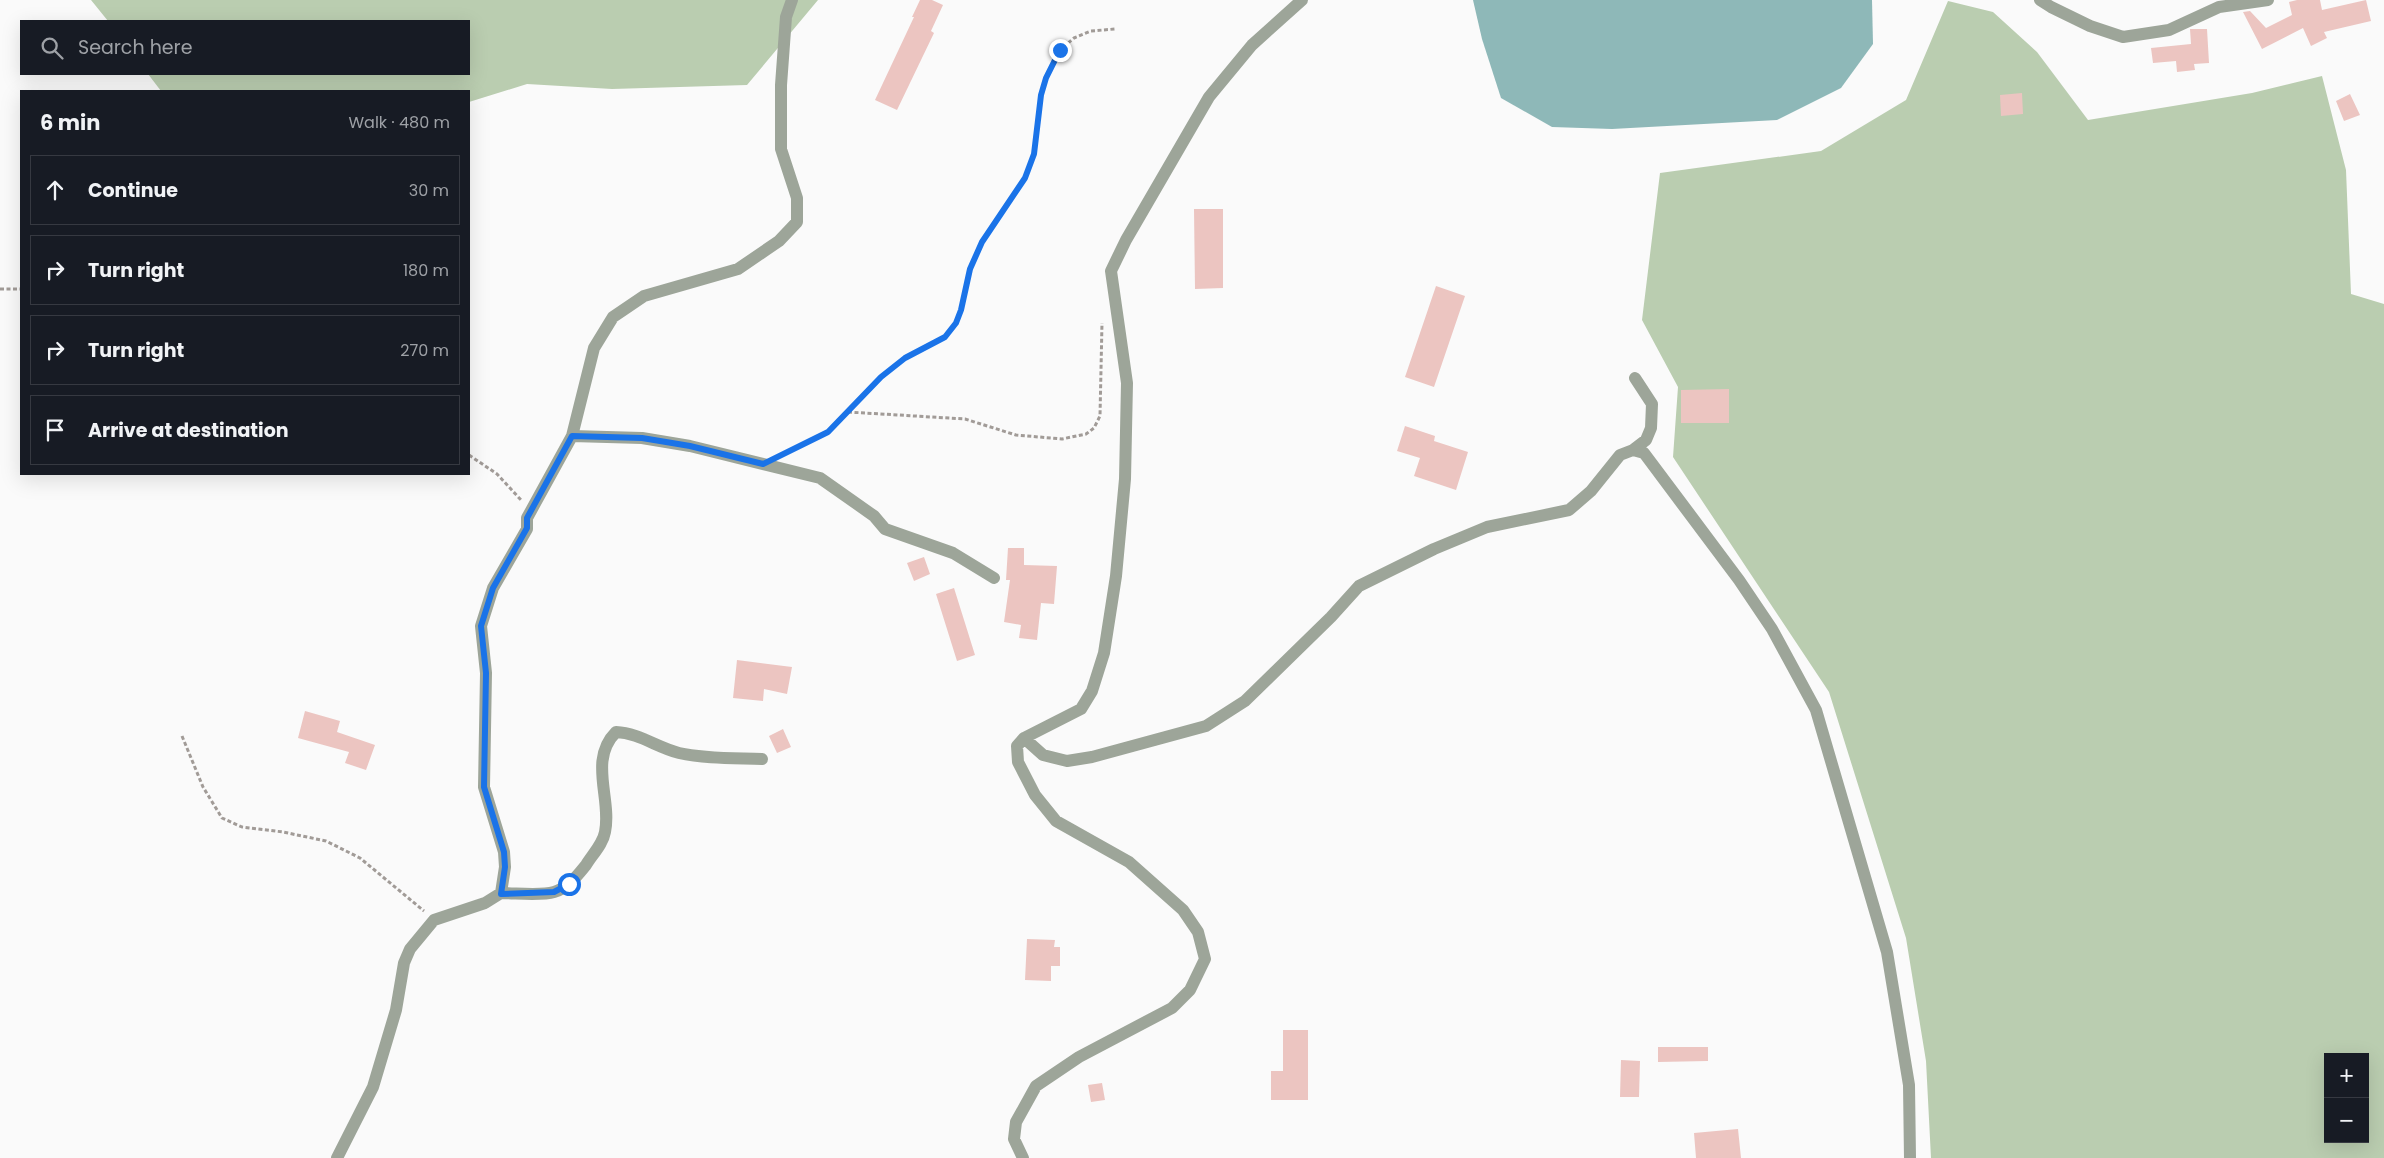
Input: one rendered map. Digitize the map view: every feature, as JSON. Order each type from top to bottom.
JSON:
[{"type":"street","points":[[501,894],[505,867],[504,852],[484,787],[486,673],[481,626],[493,588],[527,528],[527,518],[572,436],[594,348],[613,317],[644,296],[738,269],[779,241],[797,222],[797,198],[781,149],[780,85],[786,17],[792,0]]},
{"type":"street","points":[[1023,1158],[1014,1139],[1016,1122],[1036,1086],[1078,1057],[1172,1008],[1190,990],[1205,959],[1198,932],[1183,910],[1129,862],[1056,821],[1035,795],[1018,762],[1018,746],[1024,738],[1081,709],[1092,691],[1104,652],[1116,576],[1125,479],[1127,392],[1111,271],[1126,240],[1209,97],[1252,45],[1302,0]]},
{"type":"street","points":[[2040,0],[2090,26],[2123,37],[2169,30],[2219,7],[2268,0]]},
{"type":"street","points":[[1024,738],[1043,755],[1067,761],[1092,757],[1206,726],[1245,701],[1360,586],[1434,549],[1487,527],[1569,510],[1591,491],[1620,455],[1633,450],[1646,440],[1651,428],[1652,404],[1634,378]]},
{"type":"street","points":[[572,436],[642,438],[690,446],[820,478],[874,516],[885,528],[953,553],[994,578]]},
{"type":"street","points":[[1633,450],[1644,453],[1739,580],[1772,630],[1816,710],[1887,952],[1909,1085],[1910,1158]]},
{"type":"street","points":[[337,1158],[373,1087],[396,1010],[404,963],[410,949],[434,920],[485,903],[501,894],[554,892],[569,884],[583,869],[600,843],[605,831],[602,767],[604,750],[610,738],[616,732],[627,733],[684,754],[762,760]]},
{"type":"path","points":[[763,464],[828,432],[881,377],[905,358],[945,337],[956,323],[961,310],[970,269],[982,242],[1025,178],[1034,154],[1041,95],[1046,78],[1060,50],[1074,38],[1091,31],[1115,29]]},
{"type":"path","points":[[0,290],[20,289]]},
{"type":"path","points":[[847,412],[965,419],[1016,435],[1035,438],[1062,439],[1086,434],[1094,428],[1100,416],[1102,320]]},
{"type":"path","points":[[470,456],[497,474],[518,494],[527,518]]},
{"type":"path","points":[[182,736],[203,787],[222,818],[242,827],[283,832],[326,841],[360,858],[434,920]]},
{"type":"green space","points":[[91,0],[818,0],[747,85],[612,89],[527,84],[470,102],[470,90],[160,90],[149,75],[470,75],[470,20],[107,20]]},
{"type":"green space","points":[[1948,1],[1993,12],[2037,52],[2088,120],[2252,93],[2322,76],[2346,170],[2351,294],[2384,304],[2384,1158],[1931,1158],[1926,1061],[1906,938],[1829,692],[1673,457],[1678,387],[1642,320],[1660,173],[1821,151],[1906,100]]},
{"type":"water","points":[[1473,0],[1872,0],[1873,44],[1841,88],[1777,120],[1612,129],[1552,127],[1501,98],[1482,39]]},
{"type":"building","points":[[920,0],[932,0],[943,5],[931,31],[934,33],[897,110],[875,100],[914,17],[912,17]]},
{"type":"building","points":[[2320,0],[2322,10],[2366,0],[2371,21],[2324,32],[2327,38],[2311,46],[2303,28],[2262,49],[2243,12],[2250,11],[2266,28],[2292,15],[2289,2]]},
{"type":"building","points":[[2190,29],[2207,29],[2209,63],[2194,64],[2195,70],[2177,72],[2176,61],[2153,63],[2151,48],[2191,44]]},
{"type":"building","points":[[2022,93],[2023,114],[2001,116],[2000,95]]},
{"type":"building","points":[[2350,94],[2360,115],[2344,121],[2336,101]]},
{"type":"building","points":[[1194,209],[1223,209],[1223,288],[1195,289]]},
{"type":"building","points":[[1436,286],[1465,296],[1434,387],[1405,377]]},
{"type":"building","points":[[1729,389],[1729,423],[1681,423],[1681,390]]},
{"type":"building","points":[[1405,426],[1435,436],[1434,441],[1468,452],[1456,490],[1414,476],[1420,458],[1397,451]]},
{"type":"building","points":[[1008,548],[1024,548],[1024,565],[1057,566],[1054,604],[1041,603],[1037,640],[1019,638],[1021,625],[1004,622],[1010,580],[1006,580]]},
{"type":"building","points":[[924,557],[930,574],[914,581],[907,563]]},
{"type":"building","points":[[954,588],[975,655],[957,661],[936,594]]},
{"type":"building","points":[[737,660],[792,667],[787,694],[764,689],[763,701],[733,698]]},
{"type":"building","points":[[305,711],[340,721],[337,732],[375,745],[366,770],[345,763],[349,752],[298,738]]},
{"type":"building","points":[[783,729],[791,747],[777,753],[769,736]]},
{"type":"building","points":[[1027,939],[1055,940],[1054,947],[1060,947],[1060,966],[1051,966],[1051,981],[1025,980]]},
{"type":"building","points":[[1283,1030],[1308,1030],[1308,1100],[1271,1100],[1271,1071],[1283,1071]]},
{"type":"building","points":[[1658,1047],[1708,1047],[1708,1061],[1658,1062]]},
{"type":"building","points":[[1621,1060],[1640,1061],[1639,1097],[1620,1097]]},
{"type":"building","points":[[1102,1083],[1105,1100],[1091,1102],[1088,1085]]},
{"type":"building","points":[[1738,1129],[1741,1158],[1696,1158],[1694,1133]]},
{"type":"route","points":[[569,884],[554,892],[501,894],[505,867],[504,852],[484,787],[486,673],[481,626],[493,588],[527,528],[527,518],[572,436],[642,438],[690,446],[763,464],[828,432],[881,377],[905,358],[928,344],[945,337],[956,323],[961,310],[970,269],[982,242],[1025,178],[1034,154],[1041,95],[1046,78],[1060,50]]}]
